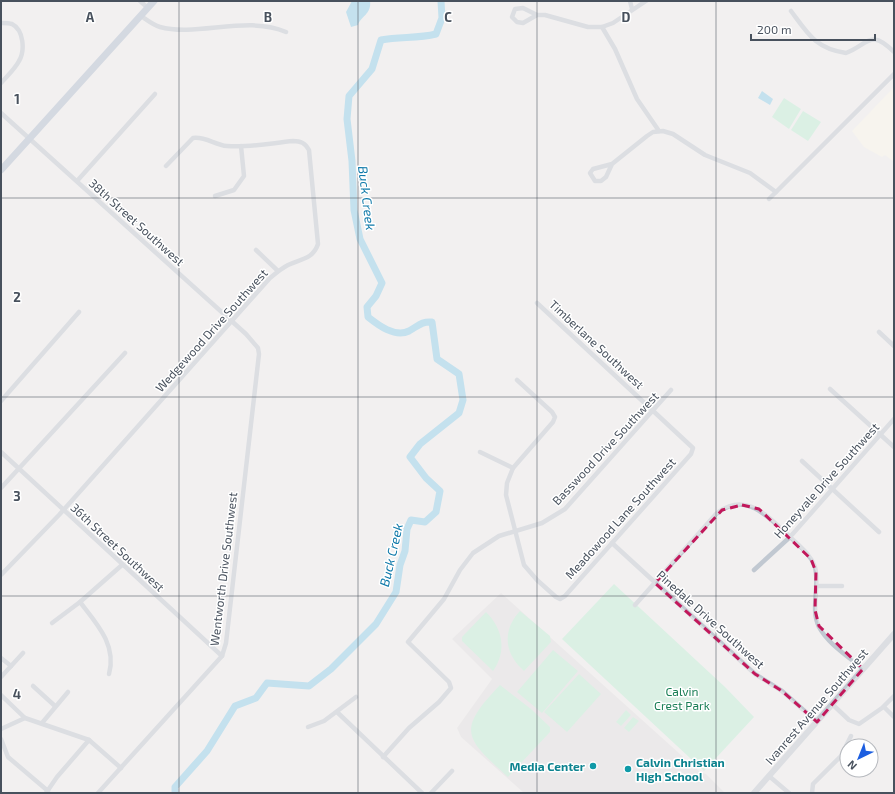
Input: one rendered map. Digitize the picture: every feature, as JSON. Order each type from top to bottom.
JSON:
[{"type":"main road","points":[[1,170],[154,1]]},
{"type":"street","points":[[140,1],[148,8]]},
{"type":"street","points":[[630,1],[632,9]]},
{"type":"street","points":[[537,15],[523,23],[517,22],[512,17],[512,13],[518,8],[523,8],[537,15],[545,15],[588,27],[602,27],[613,23],[646,1]]},
{"type":"street","points":[[791,11],[811,38],[829,50],[846,53],[867,40],[873,39],[882,42],[894,52]]},
{"type":"street","points":[[141,16],[159,26],[174,29],[249,25],[277,28],[286,32]]},
{"type":"street","points":[[1,83],[20,60],[22,46],[20,33],[17,29],[12,24],[2,23]]},
{"type":"street","points":[[602,27],[615,49],[637,99],[659,131]]},
{"type":"street","points":[[769,199],[894,74]]},
{"type":"street","points":[[77,181],[155,94]]},
{"type":"street","name":"38th Street Southwest","points":[[1,113],[29,140],[77,181],[231,321],[258,348]]},
{"type":"street","points":[[612,164],[597,166],[593,169],[590,173],[595,181],[601,181],[606,177],[612,164],[647,136],[659,131],[669,132],[704,154],[750,173],[776,192]]},
{"type":"street","name":"Wedgewood Drive Southwest","points":[[1,575],[64,509],[231,321],[278,271],[310,256],[315,252],[318,244],[309,150],[305,144],[299,141],[225,146],[205,138],[194,138],[166,166]]},
{"type":"street","points":[[215,196],[234,190],[244,176],[241,146]]},
{"type":"street","points":[[256,250],[278,271]]},
{"type":"street","name":"Timberlane Southwest","points":[[537,302],[691,445],[693,450]]},
{"type":"street","points":[[1,401],[79,312]]},
{"type":"street","points":[[879,332],[894,346]]},
{"type":"street","name":"Wentworth Drive Southwest","points":[[98,793],[222,656],[227,634],[259,354],[258,348]]},
{"type":"street","points":[[1,488],[125,353]]},
{"type":"street","points":[[514,530],[505,491],[512,468],[553,422],[555,417],[552,412],[517,380]]},
{"type":"street","points":[[830,389],[894,448]]},
{"type":"street","name":"Basswood Drive Southwest","points":[[383,757],[409,728],[439,702],[451,688],[449,682],[409,645],[409,639],[442,602],[460,570],[473,553],[492,539],[514,530],[542,523],[557,515],[569,506],[671,390]]},
{"type":"street","name":"Honeyvale Drive Southwest","points":[[754,570],[790,537],[894,419]]},
{"type":"street","name":"Meadowood Lane Southwest","points":[[514,530],[522,559],[527,569],[556,597],[560,599],[612,543],[693,450]]},
{"type":"street","name":"36th Street Southwest","points":[[1,452],[222,656]]},
{"type":"street","points":[[480,452],[512,468]]},
{"type":"street","points":[[802,461],[879,532]]},
{"type":"street","points":[[635,605],[716,514],[725,508],[736,505],[748,506],[759,510],[790,537],[811,559],[816,572],[815,614],[819,626],[827,637],[863,669]]},
{"type":"street","name":"Pinedale Drive Southwest","points":[[612,543],[755,674],[782,691],[816,722]]},
{"type":"street","points":[[52,623],[80,602],[122,565]]},
{"type":"street","points":[[816,586],[842,586]]},
{"type":"street","points":[[80,602],[107,640],[112,660],[109,674]]},
{"type":"street","name":"Ivanrest Avenue Southwest","points":[[754,793],[894,634]]},
{"type":"street","points":[[1,677],[23,653]]},
{"type":"street","points":[[1,658],[11,666]]},
{"type":"street","points":[[34,686],[56,706]]},
{"type":"street","points":[[42,723],[68,692]]},
{"type":"street","points":[[1,695],[25,718],[89,740],[121,768]]},
{"type":"street","points":[[832,704],[846,718],[856,724],[863,722],[884,707],[894,696]]},
{"type":"street","points":[[308,727],[324,721],[356,697]]},
{"type":"street","points":[[884,707],[894,717]]},
{"type":"street","points":[[336,712],[422,793]]},
{"type":"street","points":[[1,728],[25,718]]},
{"type":"street","points":[[812,793],[813,784],[841,756],[851,736]]},
{"type":"street","points":[[1,739],[8,757],[47,792],[57,777],[89,740]]},
{"type":"street","points":[[431,793],[452,771]]},
{"type":"street","points":[[769,776],[789,793]]},
{"type":"highlighted area","points":[[742,505],[759,509],[811,559],[816,572],[815,610],[819,626],[863,669],[817,722],[782,691],[755,674],[655,583],[722,510]]},
{"type":"shaded area","points":[[894,87],[894,162],[885,155],[882,157],[864,147],[852,131]]},
{"type":"shaded area","points":[[501,593],[700,772],[706,774],[725,793],[524,793],[461,737],[457,728],[492,679],[452,639]]},
{"type":"green space","points":[[784,98],[801,109],[789,129],[772,117]]},
{"type":"green space","points":[[803,111],[821,122],[808,141],[791,130]]},
{"type":"green space","name":"Calvin Crest Park","points":[[614,584],[725,687],[754,717],[704,771],[562,639]]},
{"type":"green space","points":[[520,611],[550,636],[551,642],[524,671],[512,657],[508,642],[510,626]]},
{"type":"green space","points":[[486,612],[496,626],[501,640],[500,656],[493,671],[462,641],[462,637]]},
{"type":"green space","points":[[553,650],[578,671],[542,713],[517,692]]},
{"type":"green space","points":[[579,674],[601,694],[567,732],[544,712]]},
{"type":"green space","points":[[500,685],[531,709],[550,727],[550,732],[508,777],[482,753],[471,734],[472,724],[477,713]]},
{"type":"green space","points":[[626,710],[631,715],[621,726],[616,722]]},
{"type":"green space","points":[[633,717],[639,721],[629,732],[624,728]]},
{"type":"water","points":[[352,1],[370,1],[370,5],[368,12],[358,25],[351,27],[346,12]]},
{"type":"water","points":[[762,91],[773,99],[770,105],[758,98]]},
{"type":"waterway","name":"Buck Creek","points":[[175,793],[175,787],[207,751],[235,706],[256,698],[267,683],[309,686],[331,669],[376,624],[396,592],[400,565],[405,551],[407,529],[411,520],[425,522],[436,512],[440,491],[426,478],[410,457],[420,444],[459,413],[463,400],[459,374],[437,359],[432,322],[423,323],[404,333],[398,333],[387,330],[368,317],[367,307],[376,296],[382,283],[360,239],[354,210],[352,161],[347,119],[349,96],[372,69],[381,40],[436,34],[442,18],[441,1]]},
{"type":"place","name":"Media Center","points":[[593,766]]},
{"type":"place","name":"Calvin Christian High School","points":[[628,769]]}]
